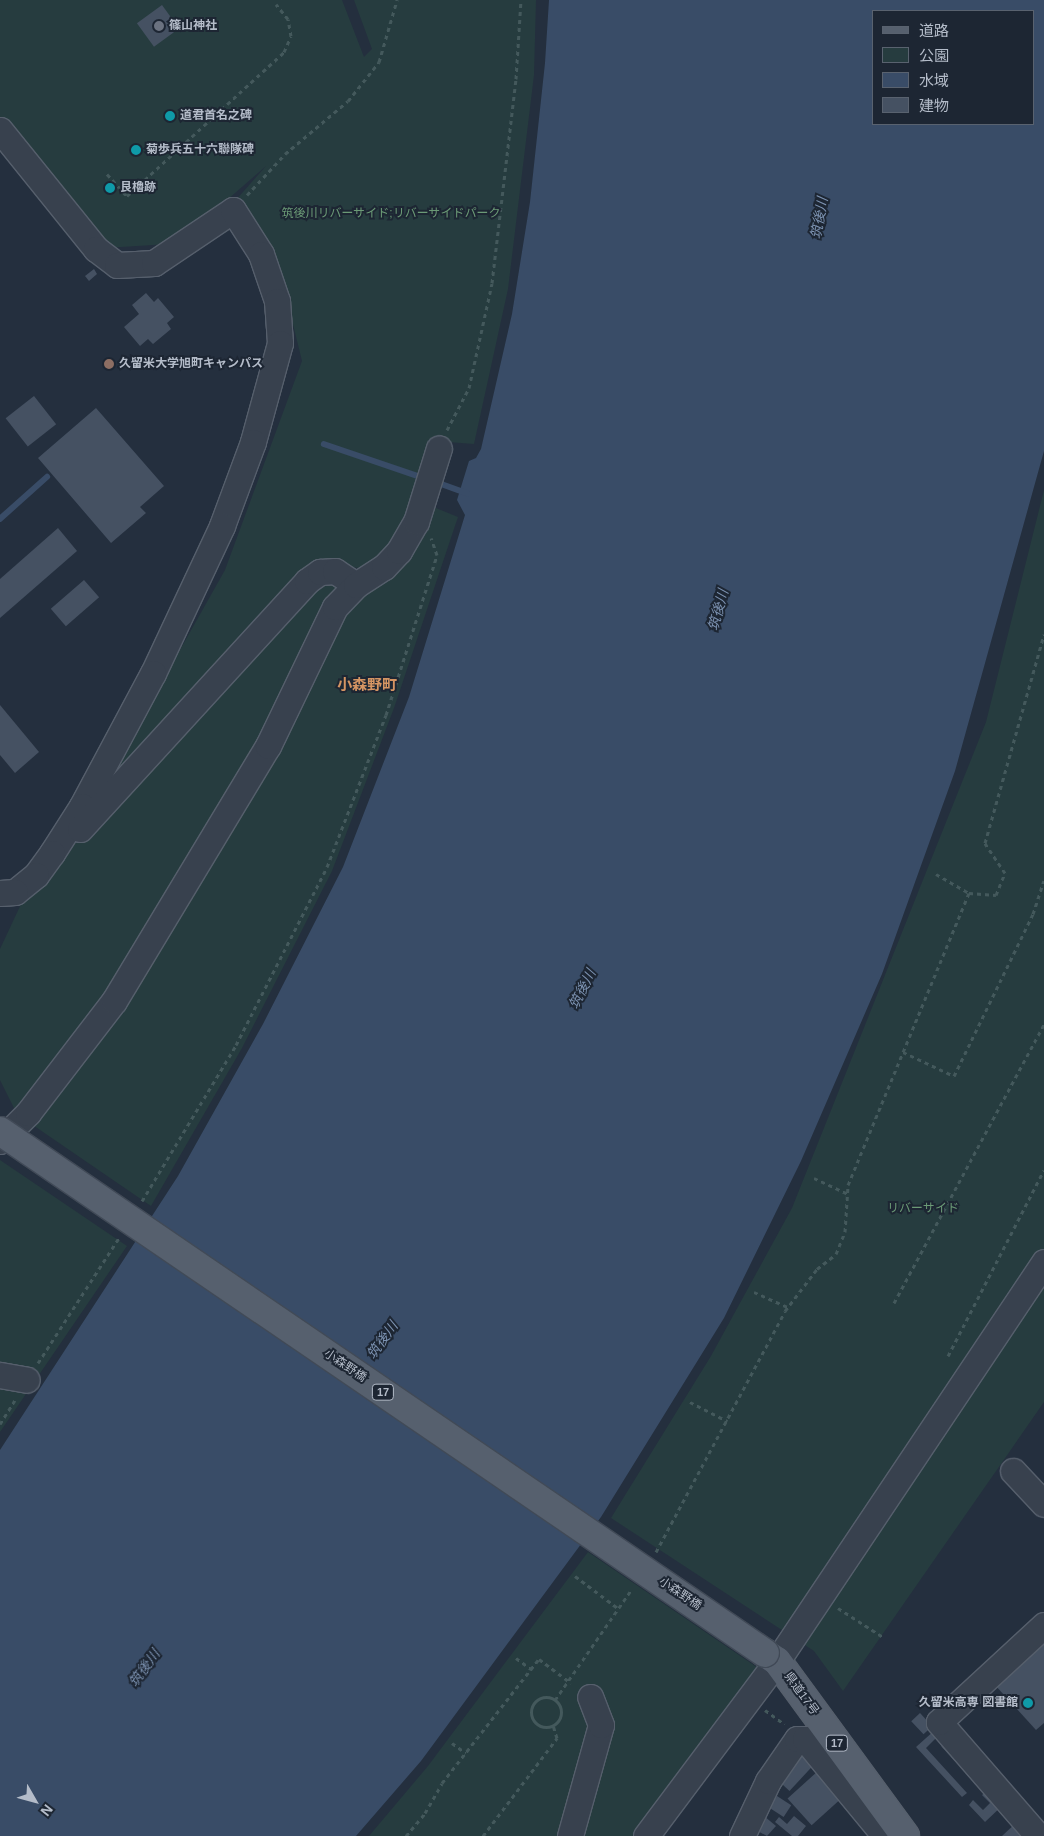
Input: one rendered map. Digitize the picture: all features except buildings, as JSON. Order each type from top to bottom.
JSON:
[{"type":"main road","name":"小森野橋","points":[[0,1130],[771,1657]]},
{"type":"main road","name":"県道17号","points":[[771,1657],[905,1836]]},
{"type":"street","points":[[0,130],[96,249],[117,265],[154,264],[233,210],[261,254],[277,301],[280,343],[253,442],[222,526],[153,673],[82,806],[52,853],[36,875],[15,892],[0,893]]},
{"type":"street","points":[[0,1141],[28,1113],[114,1001],[268,746],[335,607],[356,585],[384,568],[399,551],[416,522],[426,495],[439,448]]},
{"type":"street","points":[[52,853],[69,841],[307,581],[320,572],[335,571],[356,585]]},
{"type":"street","points":[[646,1836],[771,1657],[819,1595],[1044,1262]]},
{"type":"street","points":[[0,1375],[27,1380]]},
{"type":"street","points":[[1013,1471],[1044,1504]]},
{"type":"street","points":[[1038,1836],[939,1722],[1044,1625]]},
{"type":"street","points":[[570,1836],[601,1725],[590,1696]]},
{"type":"street","points":[[742,1836],[768,1781],[797,1739],[805,1739],[885,1836]]},
{"type":"path","points":[[233,210],[286,154],[348,101],[379,62],[397,0]]},
{"type":"path","points":[[439,448],[469,388],[492,283],[516,79],[521,0]]},
{"type":"path","points":[[106,174],[127,196],[284,52],[291,36],[288,19],[276,4]]},
{"type":"path","points":[[140,1205],[236,1045],[328,867],[386,715],[437,555],[426,527],[416,522]]},
{"type":"path","points":[[936,874],[969,893],[996,895],[1005,873],[985,843],[1042,650],[1044,634]]},
{"type":"path","points":[[903,1052],[954,1076],[1033,914],[1044,881]]},
{"type":"path","points":[[651,1560],[788,1308],[817,1269],[836,1254],[845,1232],[848,1185],[969,893]]},
{"type":"path","points":[[894,1303],[1044,1024]]},
{"type":"path","points":[[948,1356],[1044,1170]]},
{"type":"path","points":[[814,1178],[848,1194]]},
{"type":"path","points":[[0,1424],[124,1230]]},
{"type":"path","points":[[754,1292],[788,1308]]},
{"type":"path","points":[[690,1402],[727,1421]]},
{"type":"path","points":[[575,1576],[619,1608]]},
{"type":"path","points":[[555,1700],[635,1584]]},
{"type":"path","points":[[819,1595],[883,1637]]},
{"type":"path","points":[[516,1658],[531,1669]]},
{"type":"path","points":[[406,1836],[466,1753],[539,1659],[590,1696]]},
{"type":"path","points":[[553,1725],[538,1724],[532,1712],[534,1703],[542,1698],[555,1700]]},
{"type":"path","points":[[553,1725],[561,1713],[555,1700]]},
{"type":"path","points":[[483,1836],[557,1738],[553,1725]]},
{"type":"path","points":[[452,1743],[466,1753]]},
{"type":"green space","name":"筑後川リバーサイド;リバーサイドパーク","points":[[0,0],[342,0],[364,57],[372,49],[354,0],[536,0],[534,75],[508,289],[474,444],[435,441],[408,523],[383,557],[359,568],[316,563],[100,792],[225,570],[302,361],[279,267],[235,201],[266,166],[204,220],[169,244],[105,248],[0,118]]},
{"type":"green space","name":"リバーサイド","points":[[1044,490],[1044,1402],[843,1691],[814,1651],[611,1518],[711,1356],[792,1208],[986,722]]},
{"type":"green space","points":[[431,506],[458,517],[394,708],[332,871],[242,1048],[151,1206],[27,1121],[346,607]]},
{"type":"green space","points":[[330,580],[346,587],[261,745],[107,1000],[17,1114],[0,1080],[0,949],[22,902],[307,589]]},
{"type":"green space","points":[[0,1160],[127,1246],[0,1432]]},
{"type":"green space","points":[[588,1552],[758,1668],[636,1836],[369,1836],[428,1766]]},
{"type":"water","name":"筑後川","points":[[549,0],[1044,0],[1044,451],[955,771],[882,974],[801,1161],[724,1318],[601,1517],[421,1761],[356,1836],[0,1836],[0,1450],[178,1176],[263,1024],[343,867],[409,697],[465,515],[457,500],[469,461],[476,458],[481,449],[512,314],[530,202],[545,63]]},
{"type":"waterway","points":[[324,444],[424,478]]},
{"type":"waterway","points":[[0,519],[47,477]]},
{"type":"waterway","points":[[436,482],[467,493]]},
{"type":"place","name":"篠山神社","points":[[159,26]]},
{"type":"place","name":"道君首名之碑","points":[[170,116]]},
{"type":"place","name":"菊歩兵五十六聯隊碑","points":[[136,150]]},
{"type":"place","name":"艮櫓跡","points":[[110,188]]},
{"type":"place","name":"久留米大学旭町キャンパス","points":[[109,364]]},
{"type":"place","name":"久留米高専 図書館","points":[[1028,1703]]},
{"type":"district","name":"小森野町","points":[[367,685]]}]
